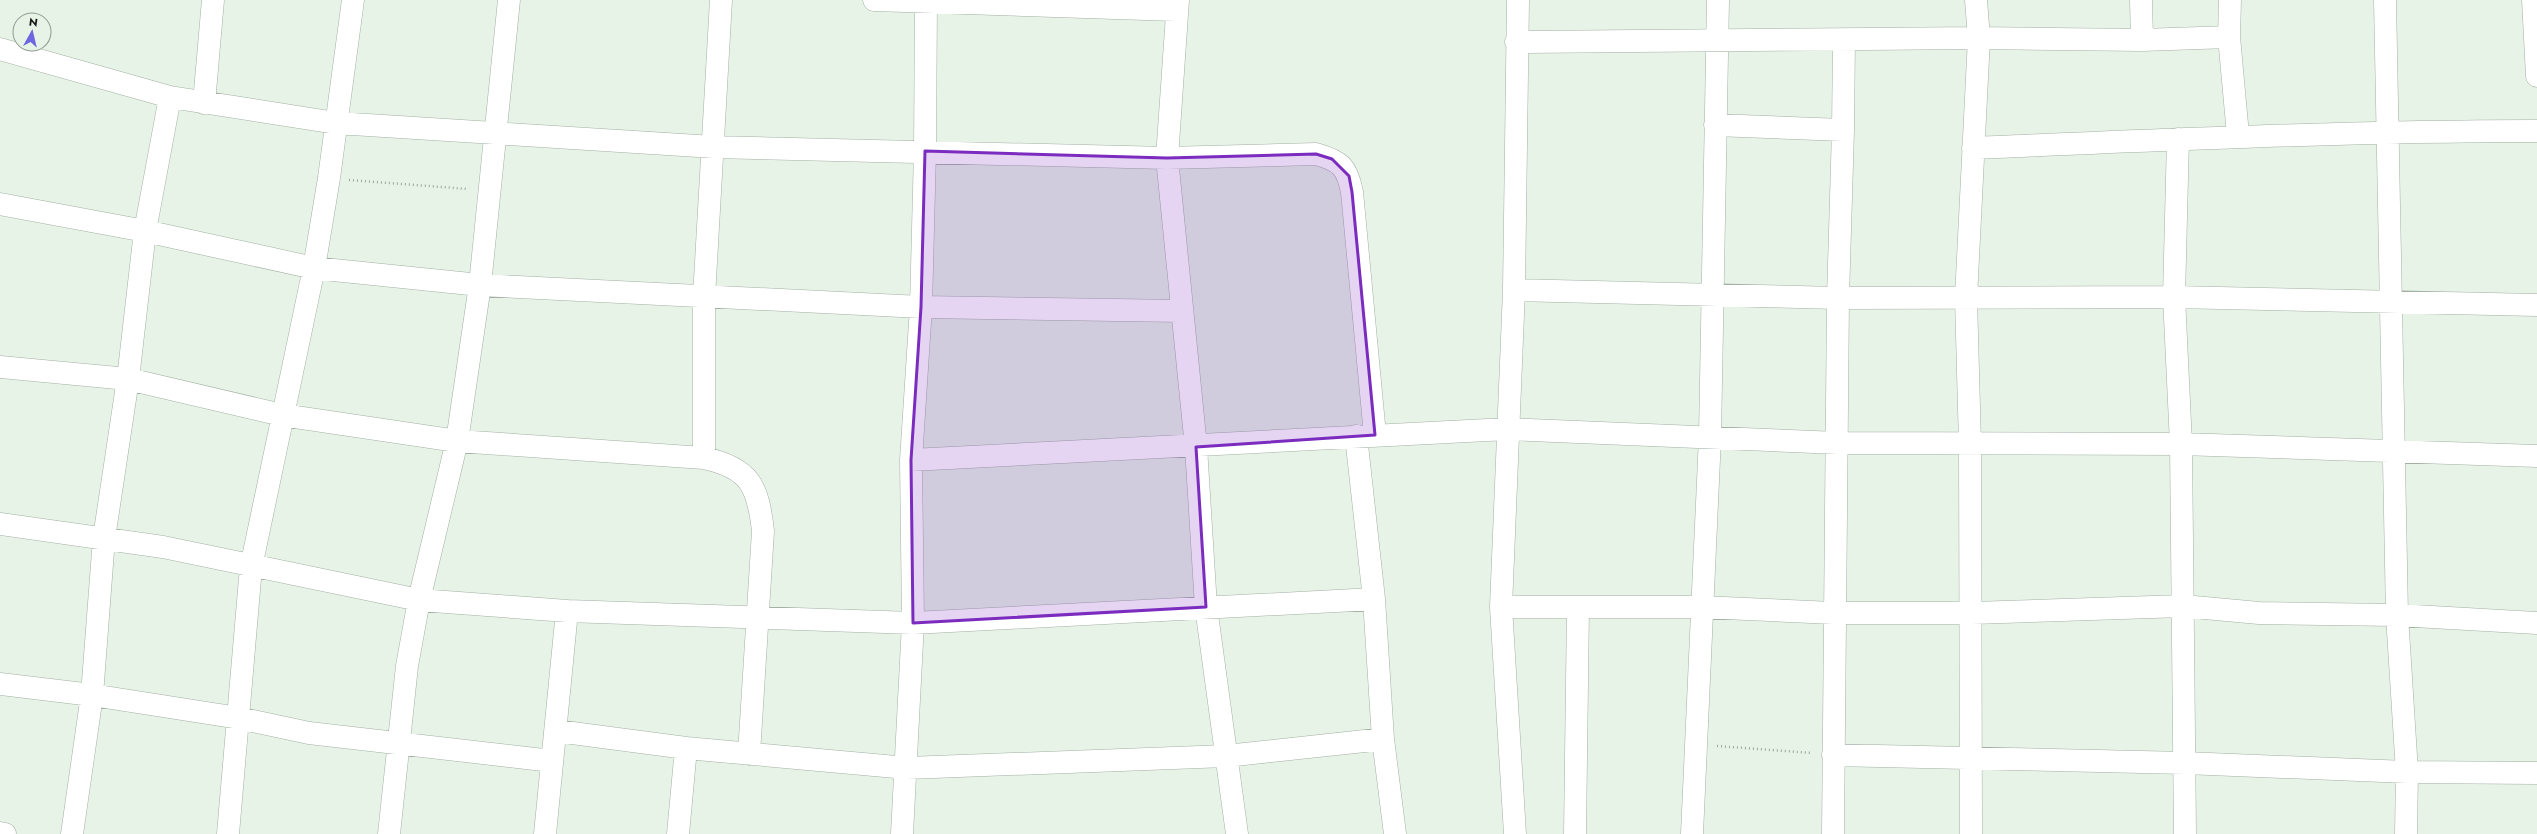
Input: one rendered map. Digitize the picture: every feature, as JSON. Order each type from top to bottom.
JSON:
[{"type":"street","points":[[204,103],[213,0]]},
{"type":"street","points":[[228,834],[251,567],[314,268],[329,178],[353,0]]},
{"type":"street","points":[[389,834],[398,742],[418,600],[456,441],[480,285],[509,0]]},
{"type":"street","points":[[704,458],[704,297],[714,147],[721,0]]},
{"type":"street","points":[[874,0],[1177,5],[1167,158],[1181,311],[1196,446],[1206,607],[1238,834]]},
{"type":"street","points":[[1515,834],[1500,607],[1514,290],[1516,42],[1518,0]]},
{"type":"street","points":[[1692,834],[1710,436],[1716,40],[1718,0]]},
{"type":"street","points":[[1971,834],[1970,759],[1972,613],[1966,298],[1979,38],[1976,0]]},
{"type":"street","points":[[2141,0],[2142,40]]},
{"type":"street","points":[[2230,0],[2229,37],[2238,135]]},
{"type":"street","points":[[2385,0],[2389,131],[2390,300],[2397,615],[2407,772],[2406,834]]},
{"type":"street","points":[[2533,0],[2537,76]]},
{"type":"street","points":[[902,834],[913,623],[912,460],[921,307],[925,151],[926,1]]},
{"type":"street","points":[[1516,42],[1979,38],[2142,40],[2229,37]]},
{"type":"street","points":[[1833,834],[1833,613],[1838,443],[1838,298],[1844,40]]},
{"type":"street","points":[[0,49],[170,97],[336,123],[714,147],[1167,158],[1316,154],[1332,158],[1342,166],[1349,176],[1352,192],[1383,739],[1396,834]]},
{"type":"street","points":[[72,834],[92,695],[104,538],[128,379],[145,231],[170,97]]},
{"type":"street","points":[[1715,125],[1843,130]]},
{"type":"street","points":[[1973,148],[2238,135],[2389,131],[2537,131]]},
{"type":"street","points":[[2178,139],[2174,297],[2181,444],[2185,834]]},
{"type":"street","points":[[0,204],[145,231],[314,268],[480,285],[921,307],[1181,311]]},
{"type":"street","points":[[1514,290],[1838,298],[2174,297],[2390,300],[2537,305]]},
{"type":"street","points":[[0,367],[128,379],[282,415],[456,441],[704,458],[728,463],[746,476],[760,506],[763,531],[749,754]]},
{"type":"street","points":[[912,460],[1507,429],[1710,436],[1838,443],[1970,445],[2181,444],[2537,456]]},
{"type":"street","points":[[0,524],[163,547],[251,567],[418,600],[567,611],[913,623],[1374,599]]},
{"type":"street","points":[[1500,607],[1702,607],[1833,613],[1972,613],[2183,606],[2260,613],[2397,615],[2537,623]]},
{"type":"street","points":[[1576,834],[1578,607]]},
{"type":"street","points":[[545,834],[552,761],[557,731],[567,611]]},
{"type":"street","points":[[0,684],[92,695],[239,718],[309,733],[398,742],[552,761]]},
{"type":"street","points":[[557,731],[686,748],[906,768],[1226,756],[1383,739]]},
{"type":"street","points":[[678,834],[686,748]]},
{"type":"street","points":[[1833,755],[2185,763],[2407,772],[2537,773]]},
{"type":"street","points":[[0,833],[5,834]]},
{"type":"path","points":[[329,178],[489,190]]},
{"type":"path","points":[[1697,745],[1833,755]]},
{"type":"highlighted area","points":[[925,151],[1167,158],[1316,154],[1332,159],[1349,176],[1352,192],[1375,435],[1196,447],[1206,607],[913,623],[911,460],[921,307]]}]
